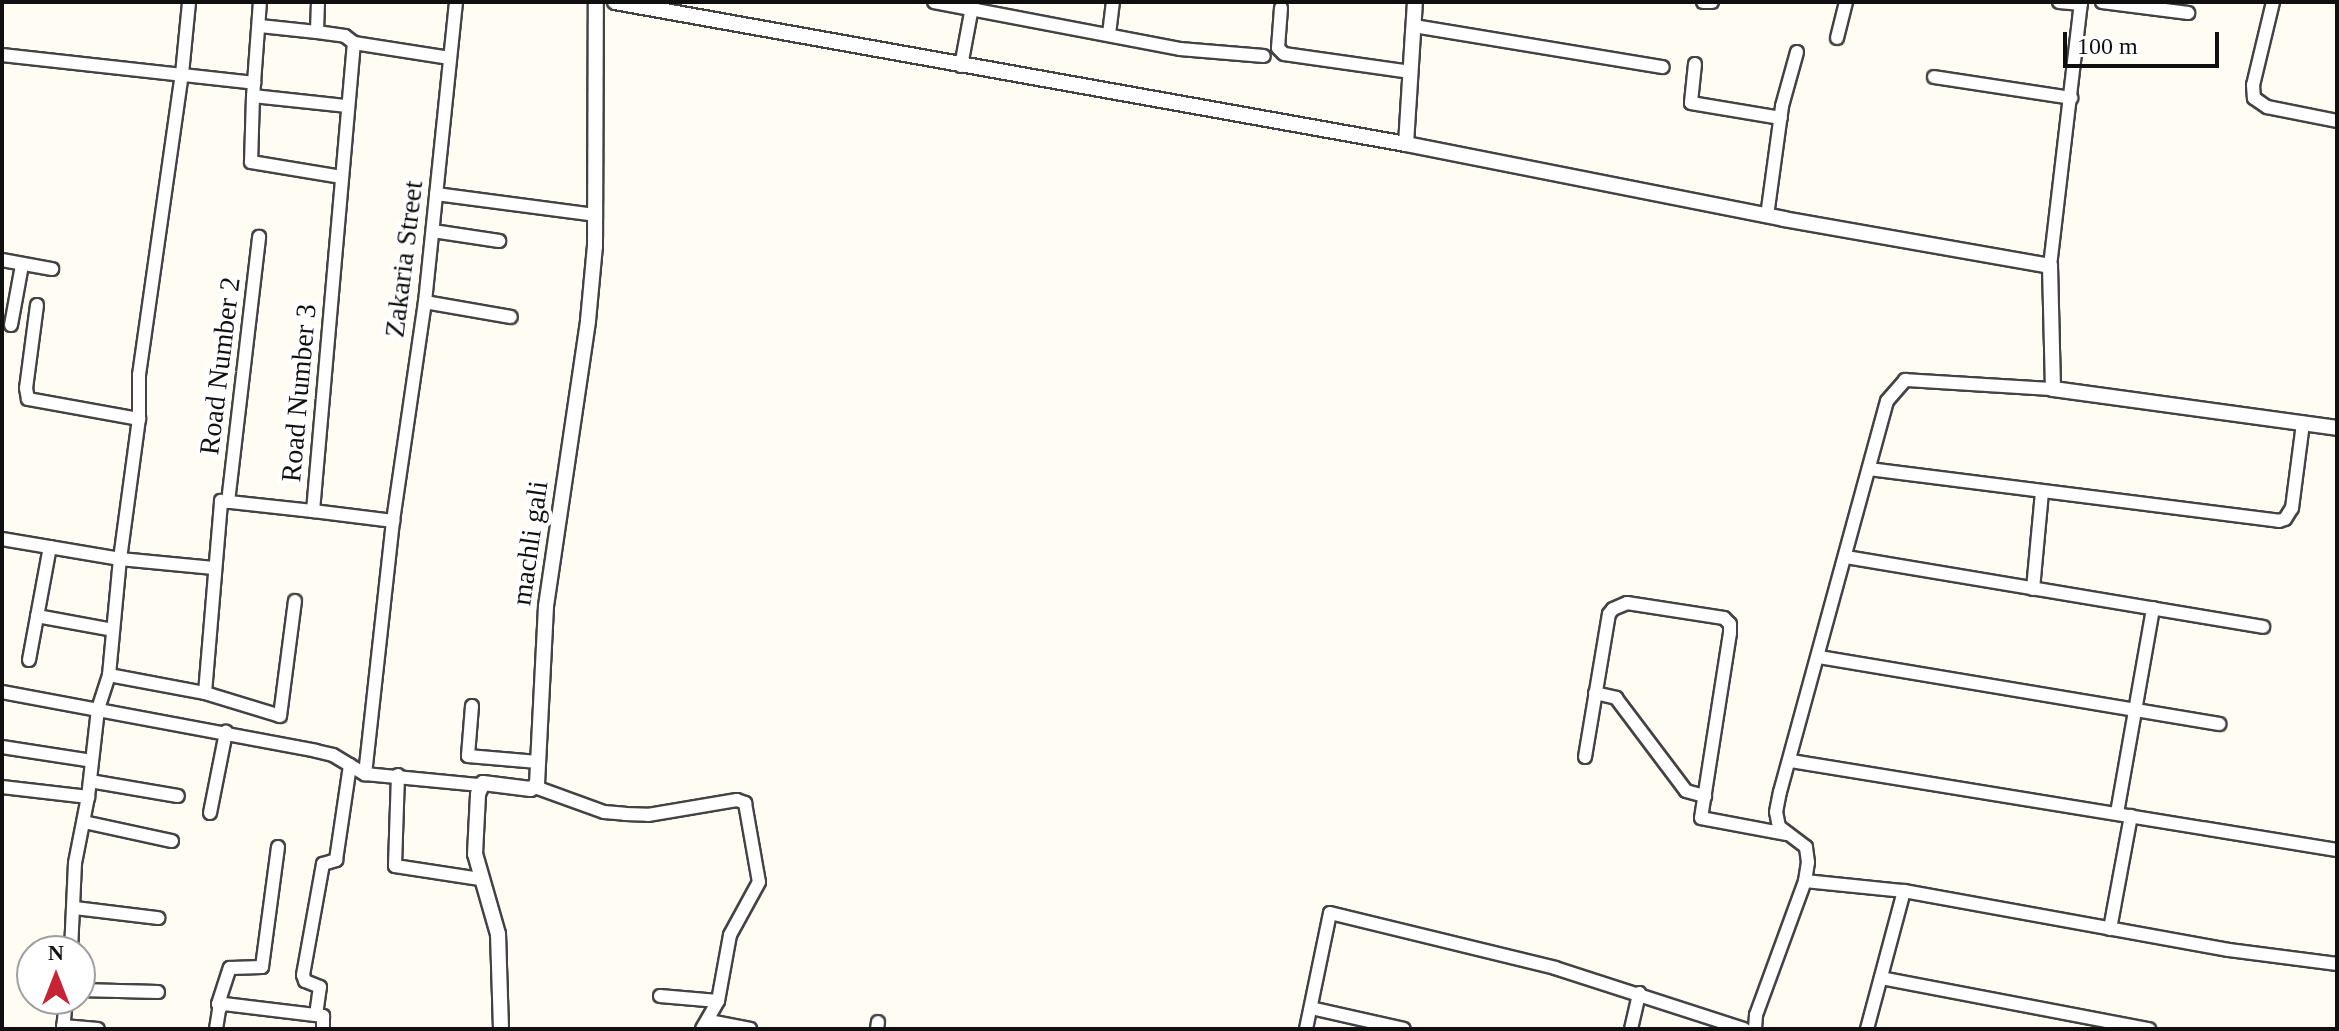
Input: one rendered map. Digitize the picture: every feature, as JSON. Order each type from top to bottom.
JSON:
[{"type":"street","points":[[72,935],[75,863],[88,797],[98,709],[109,675],[120,559],[139,419],[139,375],[182,74],[189,2]]},
{"type":"street","points":[[260,2],[251,162],[342,177]]},
{"type":"street","points":[[317,32],[318,2]]},
{"type":"street","name":"Zakaria Street","points":[[365,774],[393,521],[425,302],[456,2]]},
{"type":"street","name":"machli gali","points":[[535,787],[546,606],[588,321],[595,215],[596,2]]},
{"type":"street","points":[[615,2],[1406,144],[1767,216],[2050,266]]},
{"type":"street","points":[[934,2],[972,5],[1180,49],[1264,56]]},
{"type":"street","points":[[1109,34],[1113,2]]},
{"type":"street","points":[[1406,144],[1415,2]]},
{"type":"street","points":[[1703,2],[1712,2]]},
{"type":"street","points":[[1837,38],[1846,2]]},
{"type":"street","points":[[2053,389],[2050,266],[2081,3],[2059,2]]},
{"type":"street","points":[[2102,2],[2188,13]]},
{"type":"street","points":[[2273,2],[2253,85],[2254,98],[2267,107],[2337,121]]},
{"type":"street","points":[[961,66],[972,5]]},
{"type":"street","points":[[1281,8],[1278,48],[1284,54],[1411,72]]},
{"type":"street","points":[[260,26],[345,36],[354,43],[450,58]]},
{"type":"street","points":[[1414,26],[1663,67]]},
{"type":"street","name":"Road Number 3","points":[[228,502],[313,511],[354,43]]},
{"type":"street","points":[[1767,216],[1781,118],[1797,52]]},
{"type":"street","points":[[2,55],[182,74],[347,106]]},
{"type":"street","points":[[1695,64],[1691,103],[1781,118]]},
{"type":"street","points":[[1934,77],[2071,98]]},
{"type":"street","points":[[436,194],[595,215]]},
{"type":"street","points":[[433,231],[499,241]]},
{"type":"street","name":"Road Number 2","points":[[228,502],[259,237]]},
{"type":"street","points":[[2,260],[52,269]]},
{"type":"street","points":[[11,325],[22,265]]},
{"type":"street","points":[[425,302],[511,317]]},
{"type":"street","points":[[37,305],[26,388],[28,399],[139,419]]},
{"type":"street","points":[[1755,1029],[1756,1015],[1805,881],[1808,853],[1779,827],[1776,812],[1887,401],[1905,380],[2053,389],[2337,428]]},
{"type":"street","points":[[1869,469],[2279,521],[2292,508],[2303,423]]},
{"type":"street","points":[[2033,589],[2042,492]]},
{"type":"street","points":[[205,693],[221,501],[228,502]]},
{"type":"street","points":[[313,511],[393,521]]},
{"type":"street","points":[[2,539],[120,559],[214,568]]},
{"type":"street","points":[[29,660],[50,547]]},
{"type":"street","points":[[1846,557],[2263,627]]},
{"type":"street","points":[[109,675],[205,693],[276,716],[282,714],[295,601]]},
{"type":"street","points":[[1585,757],[1609,614],[1621,605],[1728,620],[1730,633],[1701,818],[1786,834]]},
{"type":"street","points":[[2117,813],[2137,713],[2153,608]]},
{"type":"street","points":[[37,616],[113,630]]},
{"type":"street","points":[[1819,657],[2137,713],[2219,724]]},
{"type":"street","points":[[2,692],[316,751],[365,774],[535,787],[595,809],[625,814],[660,813],[737,800],[745,803],[759,882],[730,935],[718,1001],[705,1025],[750,1029]]},
{"type":"street","points":[[1595,693],[1616,698],[1686,791],[1705,796]]},
{"type":"street","points":[[472,706],[468,756],[538,762]]},
{"type":"street","points":[[210,813],[226,732]]},
{"type":"street","points":[[2,747],[92,761]]},
{"type":"street","points":[[1791,761],[2337,850]]},
{"type":"street","points":[[316,1015],[320,987],[305,981],[303,975],[323,864],[336,860],[350,765]]},
{"type":"street","points":[[398,775],[395,866],[480,879]]},
{"type":"street","points":[[90,781],[178,796]]},
{"type":"street","points":[[480,785],[475,854],[498,934],[501,1029]]},
{"type":"street","points":[[2,787],[88,797]]},
{"type":"street","points":[[2110,929],[2131,816]]},
{"type":"street","points":[[84,822],[172,841]]},
{"type":"street","points":[[278,847],[262,967],[230,968],[218,1004],[316,1015],[325,1018],[323,1029]]},
{"type":"street","points":[[1805,881],[1904,891],[2229,950],[2337,964]]},
{"type":"street","points":[[1867,1029],[1904,891]]},
{"type":"street","points":[[75,908],[158,918]]},
{"type":"street","points":[[1306,1029],[1330,913],[1555,968],[1744,1029]]},
{"type":"street","points":[[1881,978],[2149,1029]]},
{"type":"street","points":[[96,990],[158,992]]},
{"type":"street","points":[[1631,1029],[1639,993]]},
{"type":"street","points":[[660,996],[718,1001]]},
{"type":"street","points":[[216,1029],[219,1009],[224,1004]]},
{"type":"street","points":[[1311,1008],[1404,1029]]},
{"type":"street","points":[[63,1028],[98,1029]]}]
